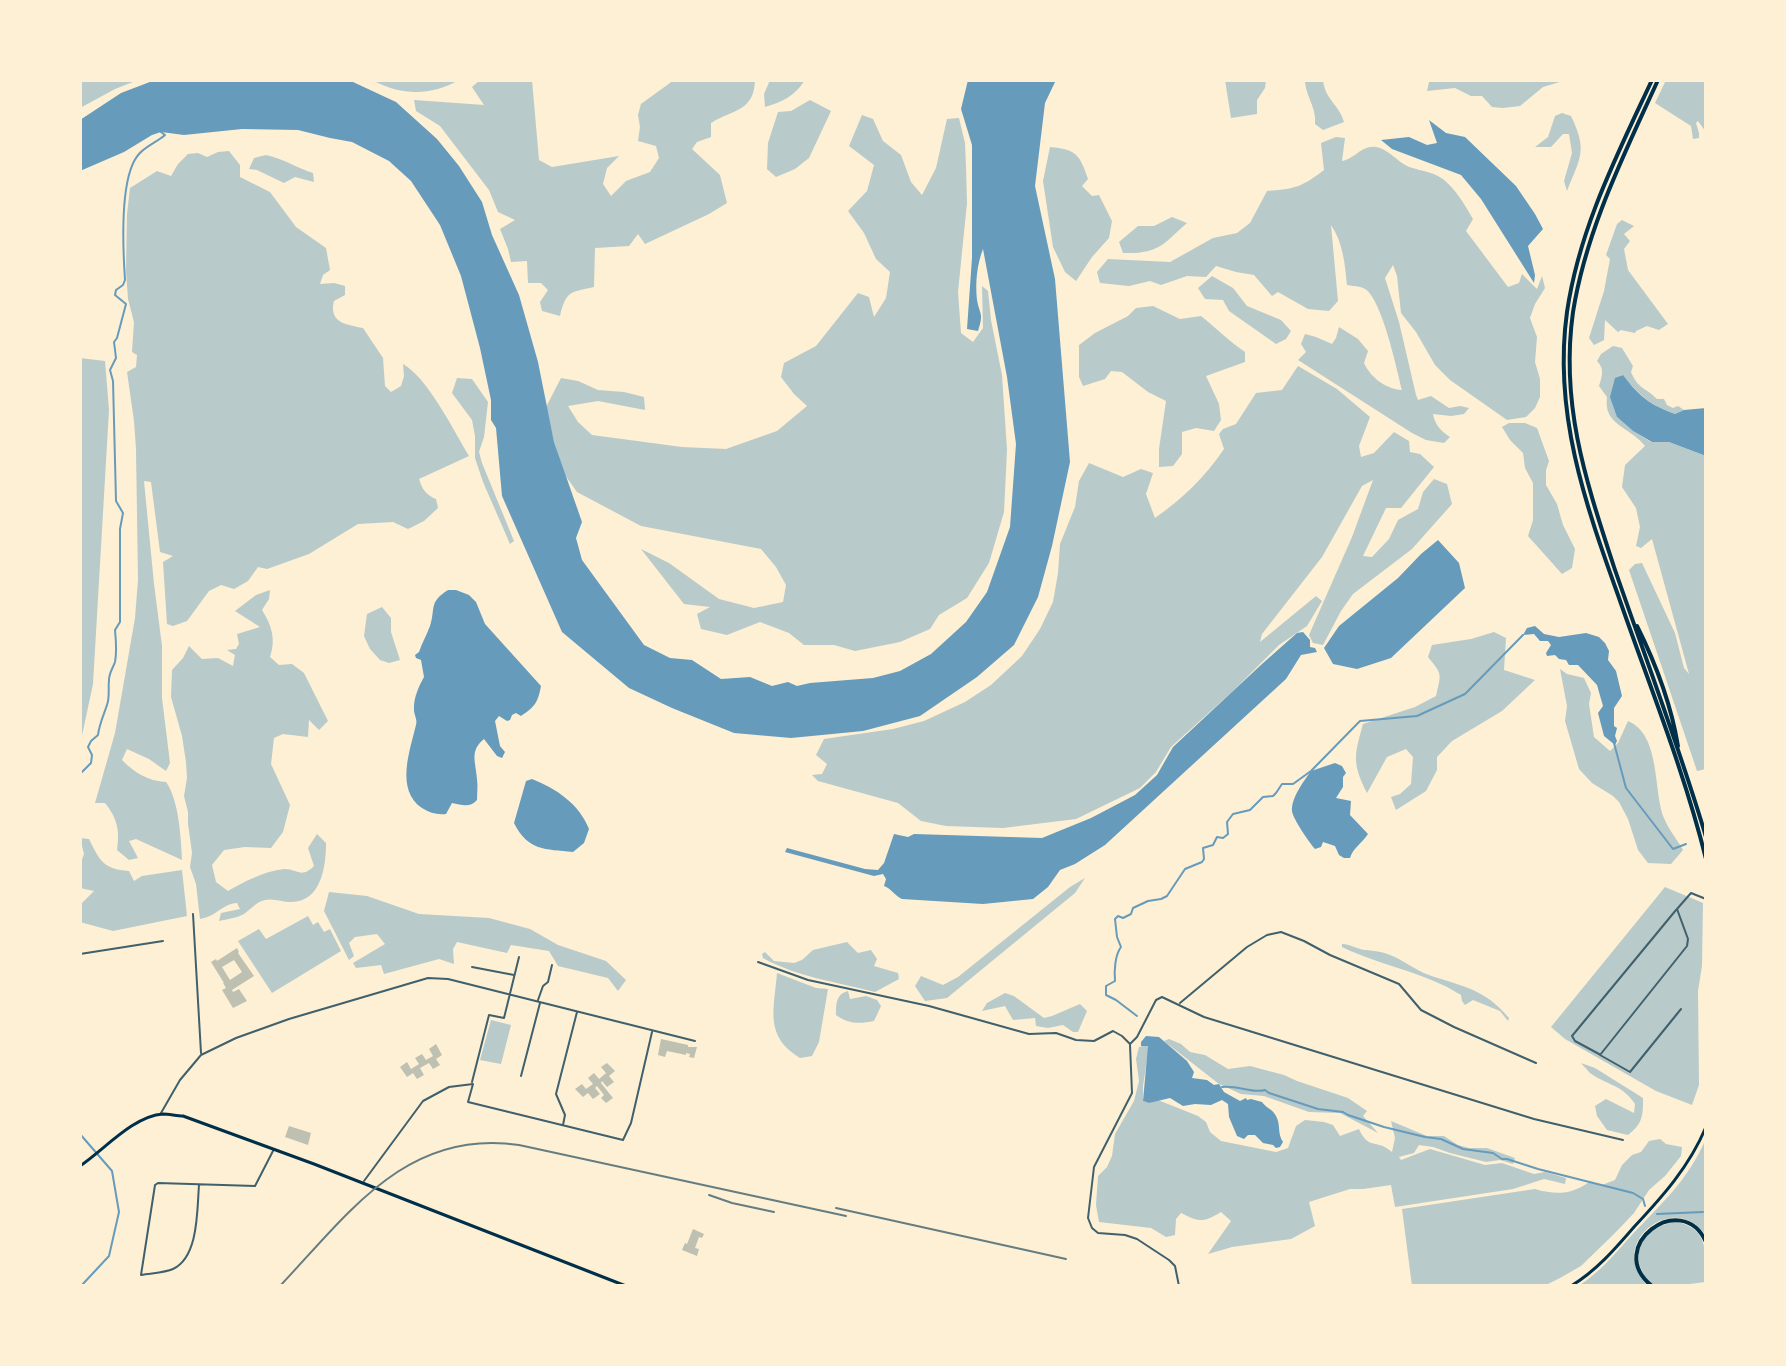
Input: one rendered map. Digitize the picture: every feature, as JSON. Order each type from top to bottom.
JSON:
[{"type":"highway","points":[[1652,80],[1596,223],[1582,268],[1570,351],[1571,398],[1581,462],[1593,505],[1706,837]]},
{"type":"highway","points":[[1658,80],[1599,196],[1582,245],[1565,333],[1566,409],[1587,507],[1706,859]]},
{"type":"highway","points":[[1652,1286],[1641,1276],[1636,1259],[1638,1245],[1652,1228],[1666,1221],[1684,1221],[1698,1228],[1706,1242]]},
{"type":"main road","points":[[80,1166],[141,1121],[161,1114],[183,1116],[626,1286]]},
{"type":"main road","points":[[1571,1286],[1600,1263],[1667,1191],[1691,1159],[1706,1127]]},
{"type":"street","points":[[1681,1009],[1630,1072],[1575,1041],[1572,1036],[1691,893],[1706,899]]},
{"type":"street","points":[[1600,1055],[1687,946],[1688,939],[1677,909]]},
{"type":"street","points":[[193,914],[201,1055]]},
{"type":"street","points":[[1178,1004],[1247,947],[1267,935],[1281,932],[1399,984],[1421,1010],[1536,1063]]},
{"type":"street","points":[[80,954],[163,941]]},
{"type":"street","points":[[519,957],[504,1018],[489,1015],[468,1102],[623,1140],[631,1123],[653,1030]]},
{"type":"street","points":[[758,962],[808,980],[929,1006],[1029,1034],[1056,1033],[1076,1040],[1094,1041],[1113,1031],[1122,1036],[1130,1044],[1132,1093],[1094,1167],[1088,1218],[1098,1233],[1137,1239],[1169,1260],[1175,1266],[1179,1286]]},
{"type":"street","points":[[521,1076],[543,986],[548,982],[552,965]]},
{"type":"street","points":[[472,967],[515,975]]},
{"type":"street","points":[[161,1114],[180,1080],[201,1055],[236,1038],[289,1019],[428,978],[448,979],[695,1041]]},
{"type":"street","points":[[1130,1044],[1137,1037],[1156,1000],[1162,997],[1204,1017],[1520,1115],[1623,1140]]},
{"type":"street","points":[[563,1125],[565,1115],[556,1094],[577,1011]]},
{"type":"street","points":[[363,1183],[423,1101],[449,1087],[473,1084]]},
{"type":"street","points":[[626,1122],[631,1123]]},
{"type":"street","points":[[199,1185],[190,1252],[173,1269],[141,1275],[155,1185],[158,1183],[255,1186],[274,1149]]},
{"type":"shaded area","points":[[80,80],[138,80],[80,108]]},
{"type":"shaded area","points":[[459,80],[439,89],[418,92],[397,90],[376,82]]},
{"type":"shaded area","points":[[480,80],[532,80],[539,160],[552,167],[619,156],[607,168],[603,184],[611,196],[626,181],[650,172],[659,158],[656,146],[638,141],[641,104],[674,80],[755,80],[751,98],[746,104],[711,123],[711,137],[697,142],[692,149],[720,175],[727,203],[645,244],[638,234],[629,246],[595,248],[594,287],[570,294],[560,316],[542,311],[540,302],[548,290],[541,283],[528,283],[527,261],[511,262],[500,229],[515,220],[498,212],[489,190],[440,126],[416,111],[414,100],[484,105],[472,87]]},
{"type":"shaded area","points":[[770,80],[805,80],[788,98],[765,107],[764,94]]},
{"type":"shaded area","points":[[1225,80],[1266,80],[1257,100],[1257,114],[1231,118]]},
{"type":"shaded area","points":[[1305,80],[1323,80],[1326,92],[1344,122],[1323,130],[1315,124]]},
{"type":"shaded area","points":[[1425,80],[1573,80],[1543,87],[1520,106],[1503,108],[1492,107],[1482,96],[1471,96],[1455,88],[1427,91],[1429,82]]},
{"type":"shaded area","points":[[1666,80],[1706,80],[1706,132],[1698,121],[1699,138],[1693,139],[1691,126],[1655,103]]},
{"type":"shaded area","points":[[810,100],[831,111],[809,158],[795,169],[776,177],[767,169],[768,143],[778,112],[791,111]]},
{"type":"shaded area","points":[[1562,113],[1571,116],[1581,146],[1567,191],[1564,181],[1572,153],[1569,134],[1563,134],[1551,147],[1535,147],[1548,137],[1555,116]]},
{"type":"shaded area","points":[[862,115],[873,119],[883,141],[901,155],[911,182],[922,195],[936,168],[947,119],[959,118],[965,143],[967,203],[958,292],[961,333],[973,342],[983,328],[982,286],[988,291],[1002,375],[1007,450],[1004,512],[989,563],[967,598],[939,615],[930,629],[900,642],[855,651],[834,645],[804,645],[789,633],[760,622],[727,635],[701,629],[697,614],[710,607],[684,604],[641,549],[669,563],[719,599],[754,608],[783,602],[786,585],[776,567],[761,549],[641,526],[577,492],[565,475],[546,407],[561,378],[578,381],[598,390],[644,397],[645,410],[598,401],[568,406],[578,422],[592,435],[682,447],[726,449],[777,431],[807,406],[781,377],[784,363],[816,346],[858,293],[869,297],[874,317],[886,298],[890,272],[876,259],[864,233],[848,211],[867,191],[874,165],[849,146]]},
{"type":"shaded area","points":[[1336,137],[1345,138],[1342,161],[1366,148],[1376,147],[1406,165],[1434,174],[1449,184],[1473,219],[1466,231],[1508,287],[1519,283],[1522,274],[1537,289],[1542,276],[1545,288],[1530,318],[1537,337],[1535,362],[1540,379],[1540,397],[1526,417],[1507,420],[1450,380],[1435,365],[1401,313],[1393,265],[1385,278],[1418,400],[1431,396],[1449,408],[1469,408],[1464,414],[1433,414],[1439,427],[1450,437],[1444,443],[1426,440],[1412,433],[1298,360],[1306,352],[1301,344],[1305,334],[1332,344],[1339,327],[1358,339],[1368,351],[1364,363],[1375,378],[1402,390],[1377,306],[1365,289],[1347,285],[1341,246],[1331,225],[1338,301],[1329,311],[1308,309],[1278,292],[1272,296],[1254,275],[1216,266],[1206,277],[1187,276],[1161,285],[1150,281],[1129,286],[1100,283],[1097,272],[1108,259],[1170,262],[1213,238],[1237,233],[1250,223],[1267,191],[1298,186],[1324,170],[1321,143]]},
{"type":"shaded area","points":[[1050,147],[1066,149],[1076,155],[1088,179],[1082,186],[1092,196],[1099,195],[1112,221],[1109,238],[1076,281],[1065,272],[1053,247],[1043,181]]},
{"type":"shaded area","points":[[229,151],[240,165],[240,177],[270,192],[296,227],[326,248],[330,270],[323,275],[320,284],[345,286],[345,295],[334,301],[334,314],[341,322],[363,328],[383,358],[385,386],[391,392],[401,386],[403,364],[412,371],[439,406],[469,456],[419,479],[425,491],[436,499],[438,508],[424,521],[408,529],[393,522],[358,524],[309,554],[267,569],[258,567],[248,581],[234,589],[221,585],[209,591],[187,621],[173,626],[167,624],[163,562],[173,556],[160,552],[151,482],[144,481],[162,646],[162,698],[170,763],[166,771],[127,749],[122,760],[142,776],[166,782],[177,809],[182,860],[136,839],[129,841],[138,858],[129,860],[117,850],[118,830],[112,814],[105,803],[95,803],[115,733],[135,618],[138,580],[136,449],[127,372],[136,367],[137,355],[132,352],[134,322],[126,271],[130,188],[157,171],[171,176],[188,154],[198,153],[207,157]]},
{"type":"shaded area","points":[[266,155],[313,173],[314,182],[295,177],[284,183],[249,169],[254,158]]},
{"type":"shaded area","points":[[1172,217],[1187,223],[1152,250],[1123,253],[1119,242],[1138,226],[1154,226]]},
{"type":"shaded area","points":[[1622,220],[1634,226],[1624,234],[1630,241],[1624,249],[1628,270],[1668,324],[1659,330],[1647,326],[1635,333],[1618,332],[1605,320],[1604,340],[1594,345],[1589,338],[1604,291],[1610,259],[1606,255],[1617,224]]},
{"type":"shaded area","points":[[1212,276],[1233,288],[1247,306],[1281,320],[1291,331],[1286,339],[1276,344],[1229,311],[1223,300],[1205,299],[1198,288]]},
{"type":"shaded area","points":[[1153,306],[1180,319],[1201,316],[1245,352],[1245,362],[1206,376],[1219,404],[1221,420],[1214,431],[1196,428],[1182,432],[1182,454],[1173,466],[1159,467],[1166,401],[1122,372],[1111,371],[1105,379],[1083,386],[1079,377],[1079,345],[1136,308]]},
{"type":"shaded area","points":[[1613,346],[1622,348],[1633,366],[1631,372],[1639,385],[1657,399],[1664,399],[1667,405],[1684,410],[1675,414],[1658,407],[1622,375],[1615,379],[1617,417],[1651,442],[1669,442],[1706,456],[1706,769],[1697,771],[1629,570],[1635,564],[1642,563],[1675,633],[1684,668],[1689,674],[1652,539],[1641,548],[1636,546],[1640,527],[1636,508],[1622,487],[1625,465],[1645,446],[1609,414],[1607,397],[1599,386],[1602,370],[1597,361]]},
{"type":"shaded area","points":[[80,358],[105,361],[109,410],[93,684],[80,745]]},
{"type":"shaded area","points":[[1298,366],[1337,389],[1370,417],[1359,446],[1361,457],[1374,453],[1394,432],[1409,441],[1410,452],[1420,454],[1434,467],[1401,508],[1386,508],[1363,556],[1372,557],[1389,539],[1398,520],[1418,509],[1423,492],[1434,479],[1447,484],[1452,504],[1412,549],[1353,594],[1323,645],[1313,643],[1309,635],[1373,480],[1362,486],[1322,557],[1262,634],[1260,642],[1316,596],[1322,601],[1307,626],[1279,645],[1171,747],[1156,772],[1140,788],[1076,819],[1003,828],[946,826],[921,821],[898,803],[818,781],[812,775],[822,774],[827,764],[816,755],[824,739],[924,721],[965,702],[991,685],[1022,656],[1053,602],[1060,544],[1075,507],[1079,481],[1089,463],[1123,477],[1141,469],[1153,473],[1146,494],[1155,518],[1184,495],[1209,469],[1224,449],[1219,434],[1236,424],[1256,393],[1282,390]]},
{"type":"shaded area","points":[[457,378],[472,379],[488,402],[479,452],[514,541],[510,544],[475,458],[472,420],[452,393]]},
{"type":"shaded area","points":[[1509,423],[1525,423],[1537,428],[1549,461],[1546,485],[1575,549],[1572,568],[1562,574],[1528,536],[1533,520],[1533,483],[1525,468],[1523,453],[1502,427]]},
{"type":"shaded area","points":[[270,590],[269,599],[262,610],[272,633],[270,657],[279,665],[292,664],[304,673],[328,721],[319,730],[309,720],[308,737],[283,734],[274,738],[271,764],[290,805],[283,832],[271,848],[224,850],[212,865],[216,882],[228,891],[254,877],[277,870],[306,872],[314,866],[308,848],[317,834],[326,843],[323,872],[315,890],[301,900],[265,900],[241,915],[219,921],[221,913],[240,909],[237,903],[200,919],[196,884],[190,867],[192,853],[184,796],[186,762],[171,697],[172,670],[189,646],[202,659],[218,658],[233,666],[235,655],[227,650],[236,649],[239,644],[237,634],[260,627],[235,611],[256,595]]},
{"type":"shaded area","points":[[382,607],[391,618],[391,632],[400,660],[389,663],[380,660],[364,636],[367,614]]},
{"type":"shaded area","points":[[1494,632],[1506,638],[1504,670],[1535,680],[1502,711],[1452,741],[1437,757],[1437,770],[1426,791],[1396,810],[1391,797],[1411,784],[1413,757],[1406,749],[1387,757],[1367,793],[1356,759],[1363,724],[1415,707],[1436,696],[1440,675],[1428,657],[1432,645]]},
{"type":"shaded area","points":[[1560,669],[1584,678],[1591,693],[1589,704],[1594,737],[1610,751],[1618,743],[1628,721],[1639,728],[1646,738],[1664,818],[1683,850],[1671,864],[1648,863],[1638,850],[1619,802],[1592,783],[1579,769],[1565,721],[1567,706]]},
{"type":"shaded area","points":[[80,838],[89,839],[103,862],[129,871],[134,881],[142,876],[182,870],[187,916],[113,931],[80,922],[80,905],[94,891],[80,888],[80,865],[84,854]]},
{"type":"shaded area","points":[[1085,878],[1075,893],[947,998],[925,1001],[915,986],[921,976],[943,985],[958,977]]},
{"type":"shaded area","points":[[1665,887],[1703,903],[1702,966],[1698,991],[1699,1085],[1692,1105],[1656,1091],[1565,1039],[1551,1027]]},
{"type":"shaded area","points":[[329,892],[367,896],[419,914],[489,918],[530,929],[558,945],[606,961],[626,980],[618,991],[608,978],[558,966],[549,951],[511,945],[507,953],[457,942],[453,949],[454,964],[439,959],[384,974],[381,965],[356,968],[353,963],[385,944],[377,934],[355,937],[349,943],[354,956],[349,960],[324,911]]},
{"type":"shaded area","points":[[308,916],[313,925],[318,922],[324,932],[330,929],[341,951],[272,993],[238,941],[259,929],[266,939]]},
{"type":"shaded area","points":[[847,942],[858,953],[871,950],[877,959],[874,966],[898,973],[899,979],[875,992],[790,970],[763,958],[762,954],[765,952],[774,961],[794,963],[813,950]]},
{"type":"shaded area","points":[[1342,944],[1387,954],[1424,973],[1482,994],[1500,1008],[1509,1018],[1508,1021],[1500,1011],[1473,1000],[1465,1005],[1461,995],[1447,987],[1357,954],[1342,947]]},
{"type":"shaded area","points":[[777,973],[816,988],[828,989],[819,1042],[812,1056],[800,1058],[781,1041],[776,1031],[773,1010]]},
{"type":"shaded area","points":[[848,991],[850,999],[866,996],[877,1000],[881,1006],[874,1021],[854,1022],[836,1015],[839,997]]},
{"type":"shaded area","points":[[1005,993],[1044,1018],[1080,1004],[1087,1011],[1078,1032],[1073,1032],[1063,1025],[1048,1028],[1036,1026],[1035,1018],[1013,1020],[1005,1006],[982,1011],[987,1003]]},
{"type":"shaded area","points":[[491,1020],[511,1025],[501,1064],[480,1060]]},
{"type":"shaded area","points":[[1169,1039],[1228,1069],[1250,1066],[1348,1098],[1367,1111],[1363,1116],[1378,1133],[1340,1113],[1309,1112],[1264,1096],[1241,1094],[1219,1084],[1164,1041]]},
{"type":"shaded area","points":[[1148,1045],[1143,1101],[1158,1100],[1198,1116],[1221,1141],[1276,1152],[1288,1148],[1296,1126],[1305,1120],[1333,1125],[1340,1136],[1359,1129],[1366,1140],[1392,1152],[1395,1138],[1391,1121],[1427,1136],[1444,1136],[1458,1145],[1487,1148],[1515,1158],[1513,1164],[1500,1160],[1486,1162],[1419,1145],[1414,1153],[1399,1157],[1401,1160],[1430,1149],[1485,1165],[1502,1163],[1534,1174],[1545,1172],[1566,1178],[1565,1184],[1544,1179],[1513,1189],[1395,1207],[1391,1185],[1350,1189],[1309,1202],[1315,1226],[1291,1239],[1232,1247],[1208,1254],[1231,1221],[1221,1212],[1201,1220],[1181,1213],[1176,1219],[1175,1235],[1166,1237],[1151,1228],[1099,1222],[1096,1205],[1098,1176],[1107,1167],[1115,1134],[1134,1101],[1139,1081],[1136,1059],[1139,1047]]},
{"type":"shaded area","points":[[1581,1063],[1595,1068],[1643,1098],[1641,1119],[1628,1135],[1607,1130],[1597,1116],[1595,1106],[1606,1099],[1634,1113],[1635,1104],[1625,1092],[1596,1077]]},
{"type":"shaded area","points":[[1706,1138],[1706,1236],[1693,1223],[1679,1218],[1663,1220],[1639,1238],[1634,1253],[1637,1269],[1648,1286],[1578,1286],[1605,1264],[1672,1192],[1691,1167]]},
{"type":"shaded area","points":[[1660,1139],[1666,1144],[1682,1147],[1681,1156],[1649,1190],[1634,1213],[1581,1266],[1544,1286],[1412,1286],[1402,1209],[1535,1189],[1563,1193],[1589,1182],[1602,1185],[1615,1180],[1622,1165],[1632,1155],[1641,1152],[1649,1141]]},
{"type":"shaded area","points":[[1676,1222],[1695,1230],[1704,1244],[1705,1282],[1655,1286],[1640,1266],[1641,1246],[1654,1230]]},
{"type":"water","points":[[155,80],[353,82],[396,102],[437,139],[482,202],[492,235],[519,295],[538,362],[554,442],[582,522],[576,538],[582,560],[644,645],[670,658],[692,660],[721,679],[750,677],[772,686],[788,682],[797,686],[873,678],[900,671],[931,654],[966,622],[987,592],[1010,527],[1016,444],[983,249],[976,280],[981,321],[978,331],[967,329],[972,258],[972,145],[961,109],[968,80],[1056,80],[1045,103],[1035,186],[1055,279],[1070,462],[1038,597],[1014,645],[977,677],[920,716],[863,731],[791,738],[734,733],[629,688],[562,632],[502,496],[491,400],[461,276],[440,225],[411,181],[389,161],[352,142],[298,130],[242,129],[184,135],[161,132],[80,171],[80,120],[121,93]]},
{"type":"water","points":[[1429,120],[1446,133],[1465,137],[1516,186],[1535,214],[1543,229],[1528,246],[1534,283],[1481,199],[1461,175],[1392,149],[1381,140],[1409,137],[1427,145],[1437,143]]},
{"type":"water","points":[[1623,375],[1634,389],[1666,411],[1675,414],[1706,408],[1706,456],[1669,442],[1652,442],[1617,417],[1610,397],[1615,378]]},
{"type":"water","points":[[1438,540],[1459,563],[1465,588],[1391,658],[1357,669],[1333,664],[1324,648],[1339,626],[1398,578]]},
{"type":"water","points":[[448,590],[469,595],[476,602],[485,624],[541,686],[535,704],[526,713],[521,716],[516,713],[507,721],[499,716],[495,721],[500,746],[505,752],[502,758],[484,739],[476,748],[477,800],[469,805],[452,803],[446,814],[440,814],[425,810],[414,800],[409,791],[407,769],[416,723],[415,699],[424,677],[421,660],[415,655],[430,626],[435,602]]},
{"type":"water","points":[[1535,626],[1544,634],[1559,637],[1586,633],[1599,637],[1605,643],[1622,696],[1614,708],[1614,726],[1617,728],[1615,745],[1604,736],[1598,713],[1603,706],[1597,685],[1578,665],[1569,665],[1555,655],[1547,656],[1551,645],[1548,641],[1540,641],[1534,634],[1523,635],[1527,628]]},
{"type":"water","points":[[1303,632],[1310,640],[1310,647],[1317,652],[1301,655],[1286,679],[1105,845],[1060,870],[1048,887],[1033,899],[983,904],[902,899],[884,886],[886,879],[883,874],[874,876],[785,852],[787,848],[878,870],[884,863],[894,834],[908,837],[914,834],[1042,838],[1091,818],[1135,795],[1157,775],[1173,747],[1297,633]]},
{"type":"water","points":[[1335,763],[1342,766],[1346,773],[1343,787],[1336,798],[1351,801],[1350,815],[1368,834],[1350,858],[1344,858],[1335,846],[1323,842],[1321,847],[1315,849],[1292,811],[1296,795],[1311,771]]},
{"type":"water","points":[[532,779],[566,798],[585,820],[589,829],[584,843],[573,852],[538,847],[519,832],[514,823],[526,781]]},
{"type":"water","points":[[1146,1036],[1159,1037],[1187,1061],[1194,1072],[1192,1078],[1219,1084],[1224,1092],[1240,1101],[1246,1098],[1262,1102],[1273,1111],[1283,1142],[1280,1147],[1263,1143],[1255,1135],[1244,1139],[1237,1136],[1229,1117],[1228,1104],[1222,1100],[1211,1105],[1183,1106],[1170,1098],[1149,1103],[1143,1101],[1148,1046],[1141,1046],[1141,1042]]},
{"type":"building","points":[[237,948],[254,976],[232,990],[239,989],[247,1001],[233,1008],[222,990],[226,988],[224,983],[211,962]],"holes":[[[234,960],[242,972],[230,980],[222,967]]]},
{"type":"building","points":[[661,1039],[697,1047],[694,1058],[689,1057],[690,1054],[667,1051],[665,1057],[658,1055]]},
{"type":"building","points":[[436,1044],[442,1055],[436,1059],[440,1065],[433,1069],[429,1063],[420,1068],[424,1075],[417,1079],[413,1073],[407,1077],[400,1067],[407,1062],[411,1069],[419,1064],[415,1058],[422,1054],[426,1060],[433,1056],[429,1049]]},
{"type":"building","points":[[607,1063],[615,1071],[609,1076],[614,1082],[607,1087],[601,1083],[613,1098],[606,1103],[597,1086],[595,1088],[600,1094],[593,1099],[588,1093],[583,1097],[575,1089],[582,1084],[586,1089],[593,1084],[588,1078],[594,1073],[599,1079],[606,1073],[601,1067]]},
{"type":"building","points":[[289,1126],[311,1133],[308,1145],[285,1137]]},
{"type":"building","points":[[693,1229],[704,1234],[702,1238],[699,1237],[695,1248],[699,1249],[697,1256],[682,1250]]},
{"type":"waterway","points":[[80,774],[91,763],[92,755],[88,747],[98,735],[108,702],[109,677],[116,658],[115,630],[120,622],[120,529],[123,513],[116,501],[113,381],[110,370],[116,358],[114,342],[126,304],[115,295],[125,280],[125,196],[133,164],[142,151],[165,135],[161,132]]},
{"type":"waterway","points":[[1137,1016],[1106,995],[1106,986],[1115,981],[1115,963],[1121,947],[1115,919],[1118,916],[1123,918],[1131,914],[1133,908],[1167,896],[1185,869],[1202,862],[1203,848],[1213,845],[1217,837],[1223,838],[1228,834],[1227,822],[1233,814],[1250,810],[1263,797],[1273,796],[1282,784],[1293,784],[1311,771],[1360,721],[1417,716],[1465,694],[1523,635]]},
{"type":"waterway","points":[[1614,743],[1626,788],[1673,849],[1686,844]]},
{"type":"waterway","points":[[1222,1087],[1265,1090],[1318,1109],[1343,1112],[1384,1127],[1441,1139],[1463,1149],[1493,1153],[1502,1159],[1633,1193],[1643,1199],[1645,1206]]},
{"type":"waterway","points":[[80,1134],[112,1171],[119,1212],[109,1256],[81,1286]]},
{"type":"waterway","points":[[1657,1214],[1703,1212]]},
{"type":"railway","points":[[280,1286],[330,1231],[383,1182],[412,1163],[444,1150],[479,1143],[519,1145],[846,1216]]},
{"type":"railway","points":[[709,1195],[774,1212]]},
{"type":"railway","points":[[836,1208],[1066,1259]]}]
